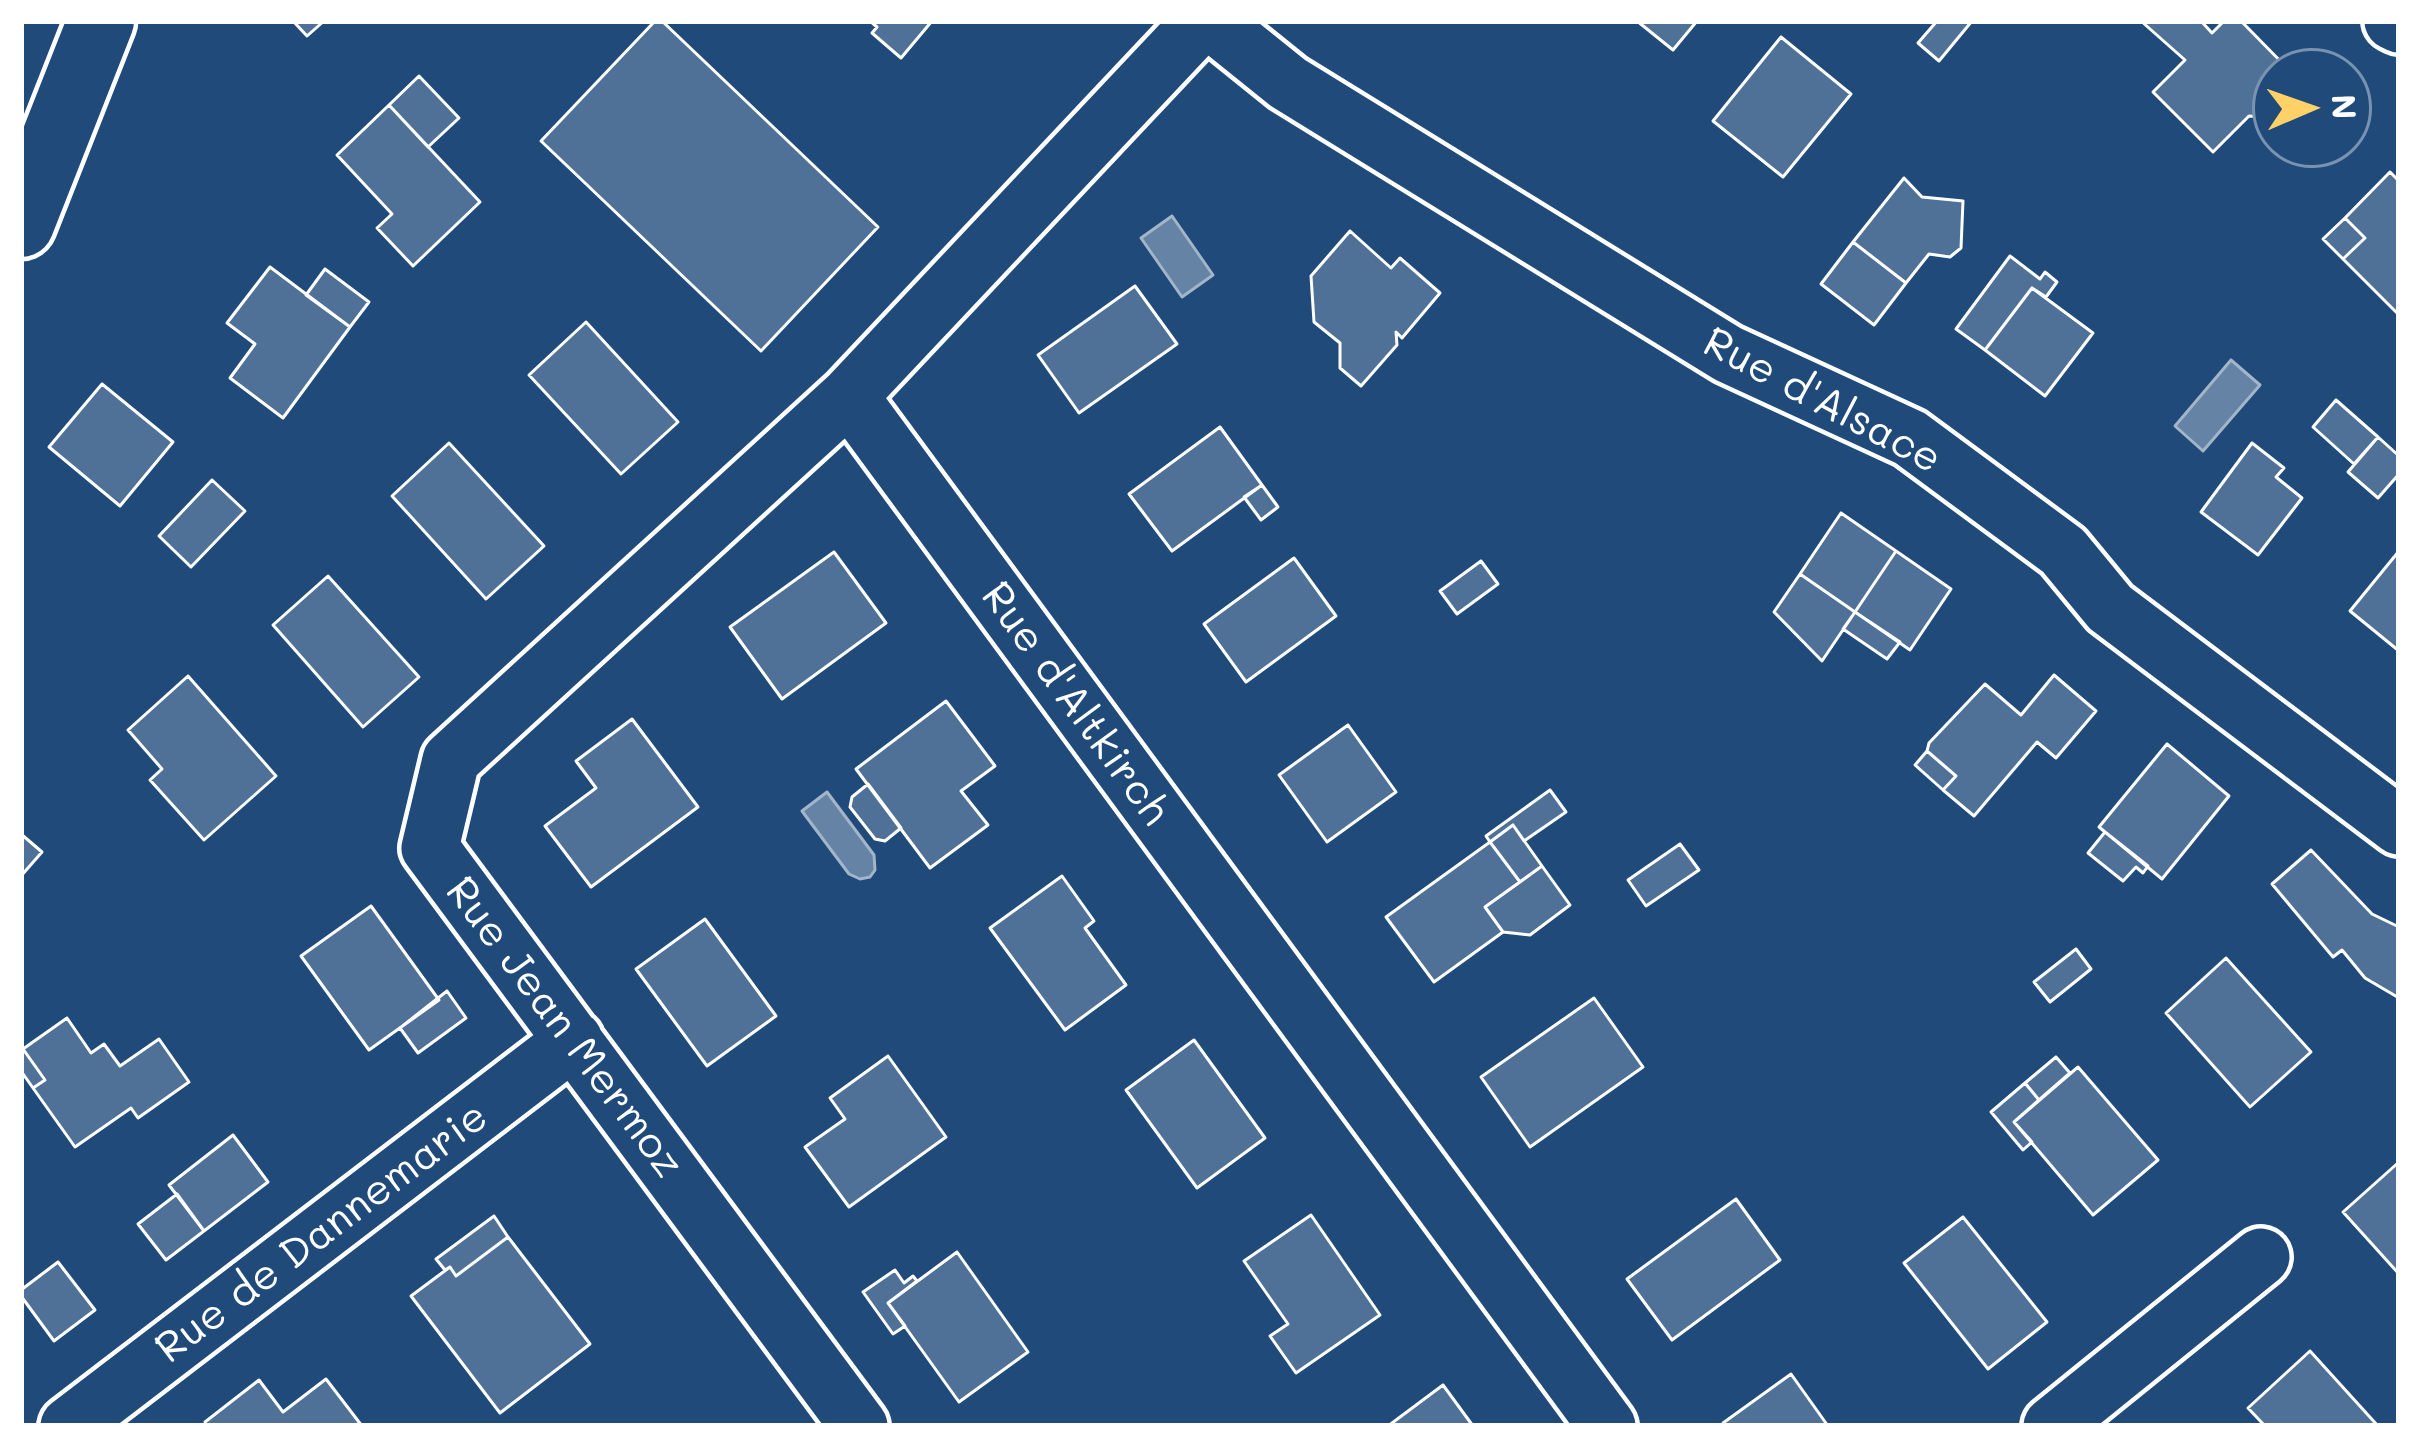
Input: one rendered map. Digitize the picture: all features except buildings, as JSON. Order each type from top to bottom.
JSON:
[{"type":"main road","points":[[21,224],[101,21]]},
{"type":"street","points":[[849,396],[1206,21]]},
{"type":"street","name":"Rue d'Alsace","points":[[1206,21],[1288,82],[1728,354],[1910,438],[2062,550],[2110,608],[2399,826]]},
{"type":"street","name":"Rue Jean Mermoz","points":[[849,396],[451,760],[430,848],[859,1426]]},
{"type":"street","name":"Rue d'Altkirch","points":[[849,396],[1606,1426]]},
{"type":"street","name":"Rue de Dannemarie","points":[[69,1426],[574,1040]]},
{"type":"street","points":[[2052,1426],[2260,1257]]},
{"type":"water","points":[[1172,216],[1213,275],[1182,297],[1141,238]]},
{"type":"water","points":[[2231,360],[2260,385],[2203,451],[2175,426]]},
{"type":"water","points":[[827,792],[874,855],[875,870],[870,877],[849,874],[802,811]]}]
